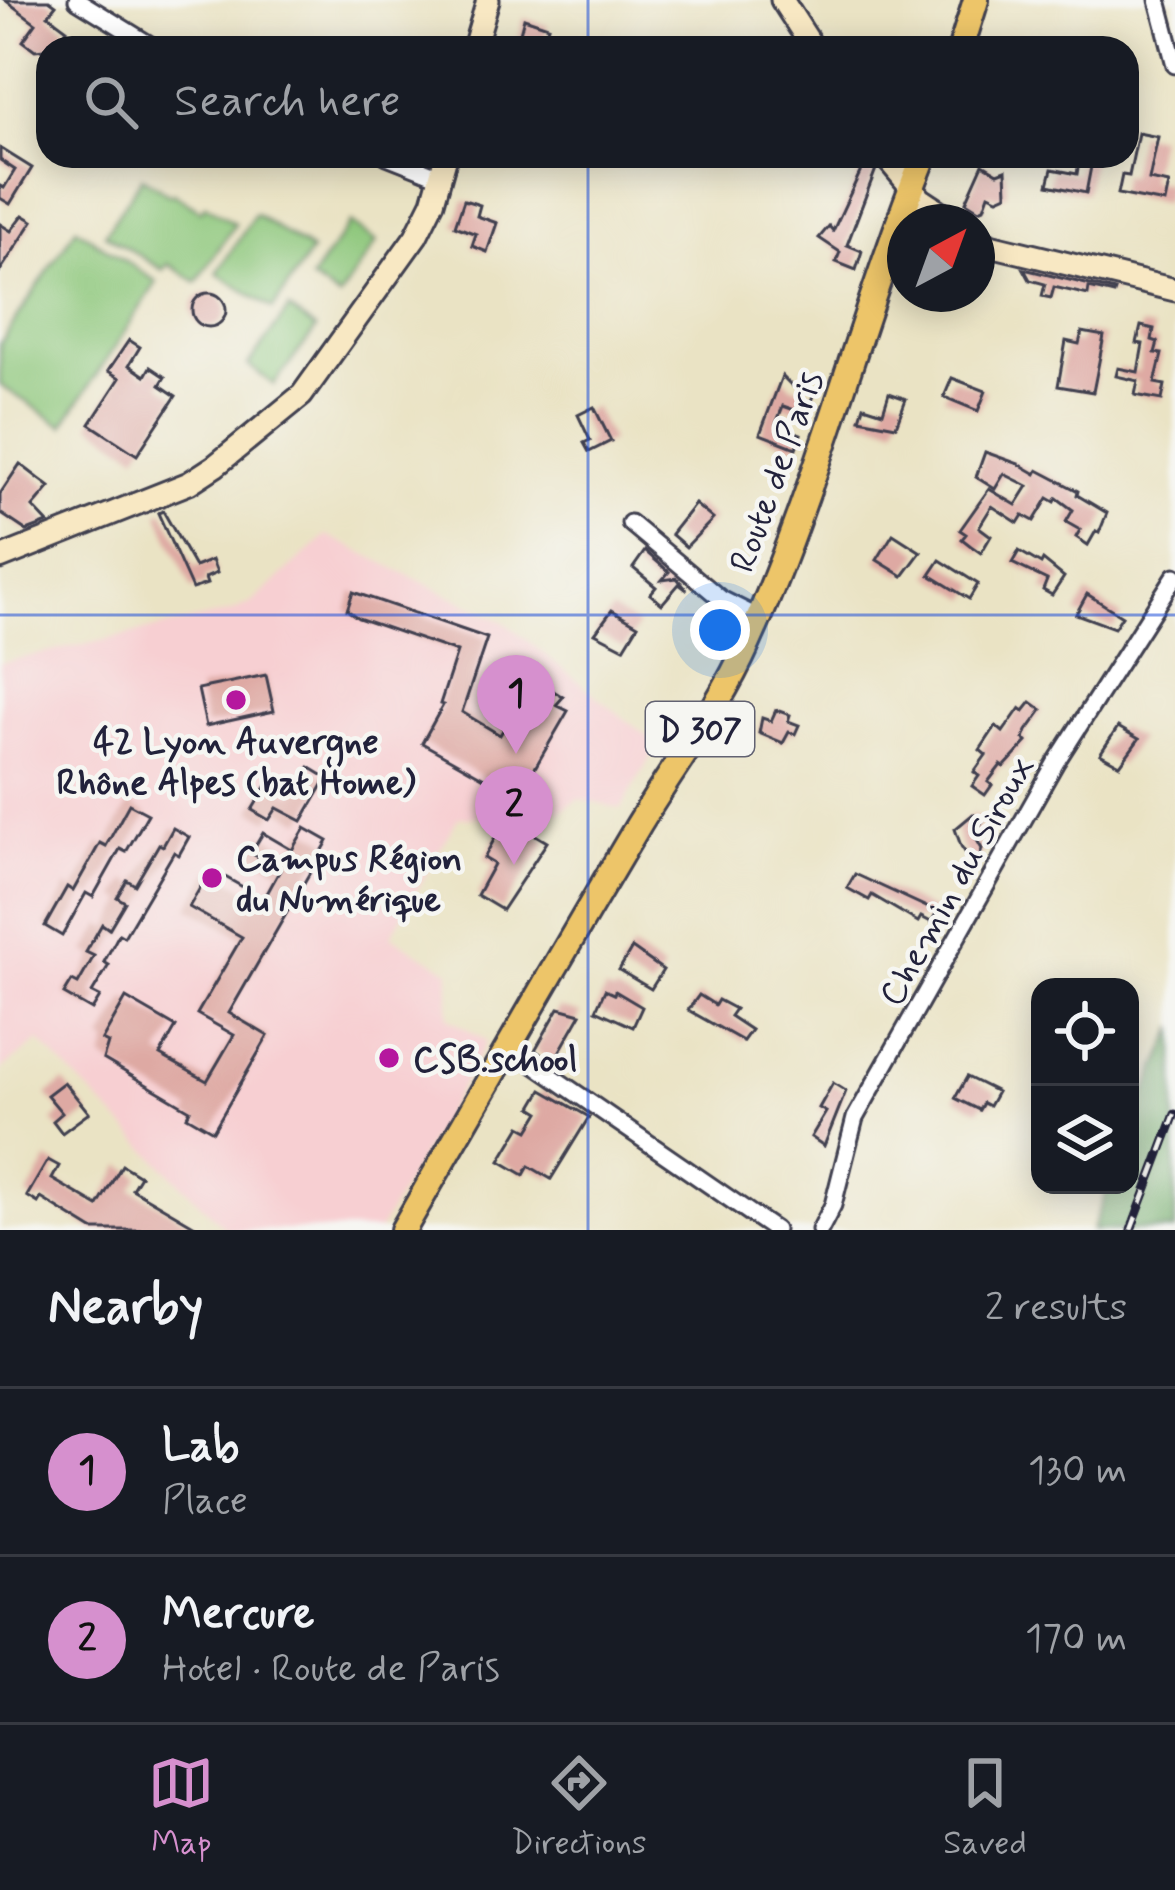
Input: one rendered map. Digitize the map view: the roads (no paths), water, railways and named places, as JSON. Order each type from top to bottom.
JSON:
[{"type":"main road","points":[[965,36],[976,0]]},
{"type":"main road","name":"Route de Paris","points":[[403,1230],[506,1046],[644,815],[718,702],[759,618],[919,168]]},
{"type":"street","points":[[76,0],[135,36]]},
{"type":"street","points":[[478,36],[488,0]]},
{"type":"street","points":[[782,0],[805,36]]},
{"type":"street","points":[[1158,0],[1175,65]]},
{"type":"street","points":[[0,558],[189,483],[262,426],[282,401],[312,378],[423,221],[438,168]]},
{"type":"street","points":[[895,168],[929,204]]},
{"type":"street","points":[[995,245],[1174,289]]},
{"type":"street","points":[[630,523],[721,599],[759,618]]},
{"type":"street","name":"Chemin du Siroux","points":[[820,1230],[833,1205],[855,1118],[1051,771],[1175,576]]},
{"type":"street","points":[[506,1046],[775,1230]]},
{"type":"railway","points":[[1131,1230],[1175,1114]]},
{"type":"place","name":"42 Lyon Auvergne Rhône Alpes (bat Home)","points":[[236,700]]},
{"type":"place","name":"Lab","points":[[516,754]]},
{"type":"place","name":"Mercure","points":[[514,865]]},
{"type":"place","name":"Campus Région du Numérique","points":[[212,878]]},
{"type":"place","name":"CSB.school","points":[[389,1058]]}]
